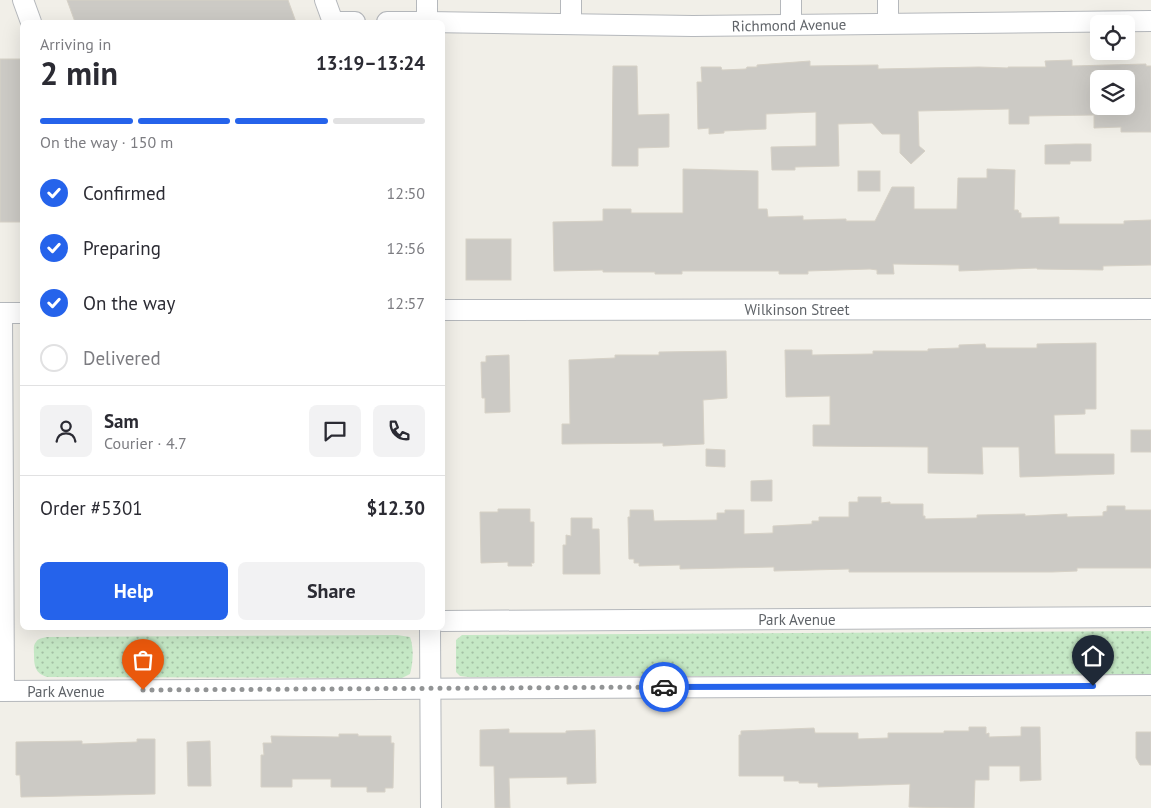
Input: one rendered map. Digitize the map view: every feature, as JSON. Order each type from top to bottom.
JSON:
[{"type":"street","points":[[23,0],[30,20]]},
{"type":"street","points":[[325,0],[332,20]]},
{"type":"street","points":[[427,0],[427,20]]},
{"type":"street","points":[[571,0],[571,24]]},
{"type":"street","points":[[790,0],[791,25]]},
{"type":"street","points":[[888,0],[888,24]]},
{"type":"street","name":"Richmond Avenue","points":[[445,22],[693,26],[1151,21]]},
{"type":"street","name":"Wilkinson Street","points":[[445,310],[1151,309]]},
{"type":"street","points":[[2,691],[9,623],[1,314],[20,313]]},
{"type":"street","name":"Park Avenue","points":[[445,621],[1151,617]]},
{"type":"street","points":[[430,630],[431,808]]},
{"type":"street","name":"Park Avenue","points":[[2,691],[1151,685]]},
{"type":"green space","points":[[1151,631],[1151,674],[469,677],[460,676],[456,672],[456,640],[462,635]]},
{"type":"green space","points":[[397,635],[410,637],[412,646],[410,674],[402,678],[47,677],[38,671],[34,658],[35,643],[39,639],[47,637]]},
{"type":"building","points":[[67,0],[288,0],[295,20],[74,20]]},
{"type":"building","points":[[0,59],[20,59],[20,222],[0,222]]},
{"type":"building","points":[[1072,60],[1072,66],[1146,64],[1146,66],[1151,66],[1151,132],[1121,132],[1121,127],[1094,128],[1094,115],[1029,116],[1029,124],[1009,124],[1009,109],[918,111],[919,146],[925,151],[911,164],[900,153],[900,134],[882,134],[872,123],[838,124],[839,166],[795,167],[795,170],[772,170],[771,147],[816,146],[816,112],[766,114],[766,129],[724,131],[724,133],[709,134],[709,128],[698,129],[697,82],[702,82],[701,67],[721,67],[722,70],[746,69],[747,67],[757,67],[757,65],[810,61],[810,66],[878,65],[878,69],[1046,67],[1045,61]]},
{"type":"building","points":[[613,66],[637,66],[638,115],[669,114],[669,147],[638,148],[638,166],[612,166]]},
{"type":"building","points":[[1091,144],[1091,161],[1070,161],[1070,164],[1045,164],[1045,145]]},
{"type":"building","points":[[683,169],[758,171],[758,209],[767,209],[768,217],[803,216],[803,220],[846,219],[846,221],[875,221],[892,187],[914,187],[914,209],[957,209],[958,178],[987,178],[987,169],[1015,170],[1014,210],[1018,210],[1021,213],[1021,218],[1059,217],[1059,224],[1124,224],[1124,221],[1151,220],[1151,265],[1103,266],[1103,270],[1037,268],[959,271],[959,265],[893,264],[894,274],[877,274],[877,270],[870,269],[808,271],[808,274],[779,274],[779,271],[682,271],[682,274],[655,274],[655,272],[603,272],[603,270],[554,271],[553,222],[603,221],[603,209],[631,209],[631,213],[683,213]]},
{"type":"building","points":[[858,171],[880,171],[880,191],[858,191]]},
{"type":"building","points":[[466,239],[511,239],[511,280],[466,280]]},
{"type":"building","points":[[1096,343],[1096,409],[1085,409],[1085,414],[1054,415],[1055,454],[1114,454],[1114,474],[1020,477],[1019,447],[982,447],[983,474],[928,473],[928,447],[813,446],[813,425],[830,425],[830,396],[786,397],[785,350],[812,350],[812,355],[873,354],[873,351],[928,351],[928,349],[959,348],[959,345],[985,344],[986,348],[1037,348],[1037,344]]},
{"type":"building","points":[[726,351],[727,398],[703,400],[704,444],[663,446],[663,443],[562,444],[562,424],[570,424],[569,360],[615,358],[615,355],[659,355],[659,352]]},
{"type":"building","points":[[509,355],[510,412],[485,413],[485,398],[482,398],[481,362],[486,362],[486,356]]},
{"type":"building","points":[[1131,430],[1151,430],[1151,452],[1131,452]]},
{"type":"building","points":[[706,449],[725,450],[725,467],[706,466]]},
{"type":"building","points":[[772,480],[772,501],[751,501],[751,481]]},
{"type":"building","points":[[858,497],[881,497],[881,503],[890,502],[890,504],[923,504],[923,516],[925,516],[925,519],[977,518],[977,515],[1025,514],[1025,516],[1067,514],[1067,517],[1103,516],[1103,512],[1107,511],[1107,506],[1125,506],[1125,510],[1151,510],[1151,568],[1077,568],[1077,571],[1052,572],[849,572],[849,569],[774,571],[774,567],[680,569],[680,565],[639,566],[639,563],[634,563],[634,559],[629,559],[628,517],[630,517],[630,510],[653,510],[654,521],[717,520],[717,513],[725,513],[725,510],[744,510],[744,534],[773,533],[773,526],[812,524],[812,521],[819,521],[819,517],[849,517],[849,502],[858,502]]},
{"type":"building","points":[[498,509],[530,509],[530,522],[534,522],[534,563],[531,563],[532,566],[508,566],[508,562],[481,563],[480,512],[498,512]]},
{"type":"building","points":[[571,518],[592,518],[592,529],[599,529],[600,574],[563,574],[563,545],[566,545],[566,535],[571,536]]},
{"type":"building","points":[[969,727],[986,727],[986,734],[989,733],[989,737],[1021,736],[1021,727],[1040,727],[1041,780],[1020,781],[1020,766],[989,766],[989,780],[975,780],[974,808],[955,808],[909,807],[910,784],[818,787],[818,783],[784,781],[784,776],[739,776],[739,735],[741,735],[741,731],[814,728],[815,733],[858,733],[858,739],[888,738],[888,733],[969,731]]},
{"type":"building","points":[[509,729],[509,733],[566,733],[566,731],[595,730],[596,783],[567,784],[567,777],[509,778],[510,808],[495,808],[494,766],[480,766],[480,730]]},
{"type":"building","points":[[1136,732],[1151,732],[1151,765],[1140,765],[1136,758]]},
{"type":"building","points":[[339,734],[391,736],[391,743],[394,743],[393,788],[385,788],[385,792],[367,792],[367,787],[331,787],[331,779],[292,779],[292,787],[261,787],[261,755],[264,755],[263,743],[272,743],[271,736],[339,737]]},
{"type":"building","points":[[137,739],[155,739],[155,794],[21,797],[20,775],[16,775],[16,742],[82,741],[82,744],[137,742]]},
{"type":"building","points":[[210,741],[211,786],[188,786],[187,742]]},
{"type":"way so far","points":[[143,690],[664,687]]},
{"type":"route","points":[[664,687],[1093,686]]}]
